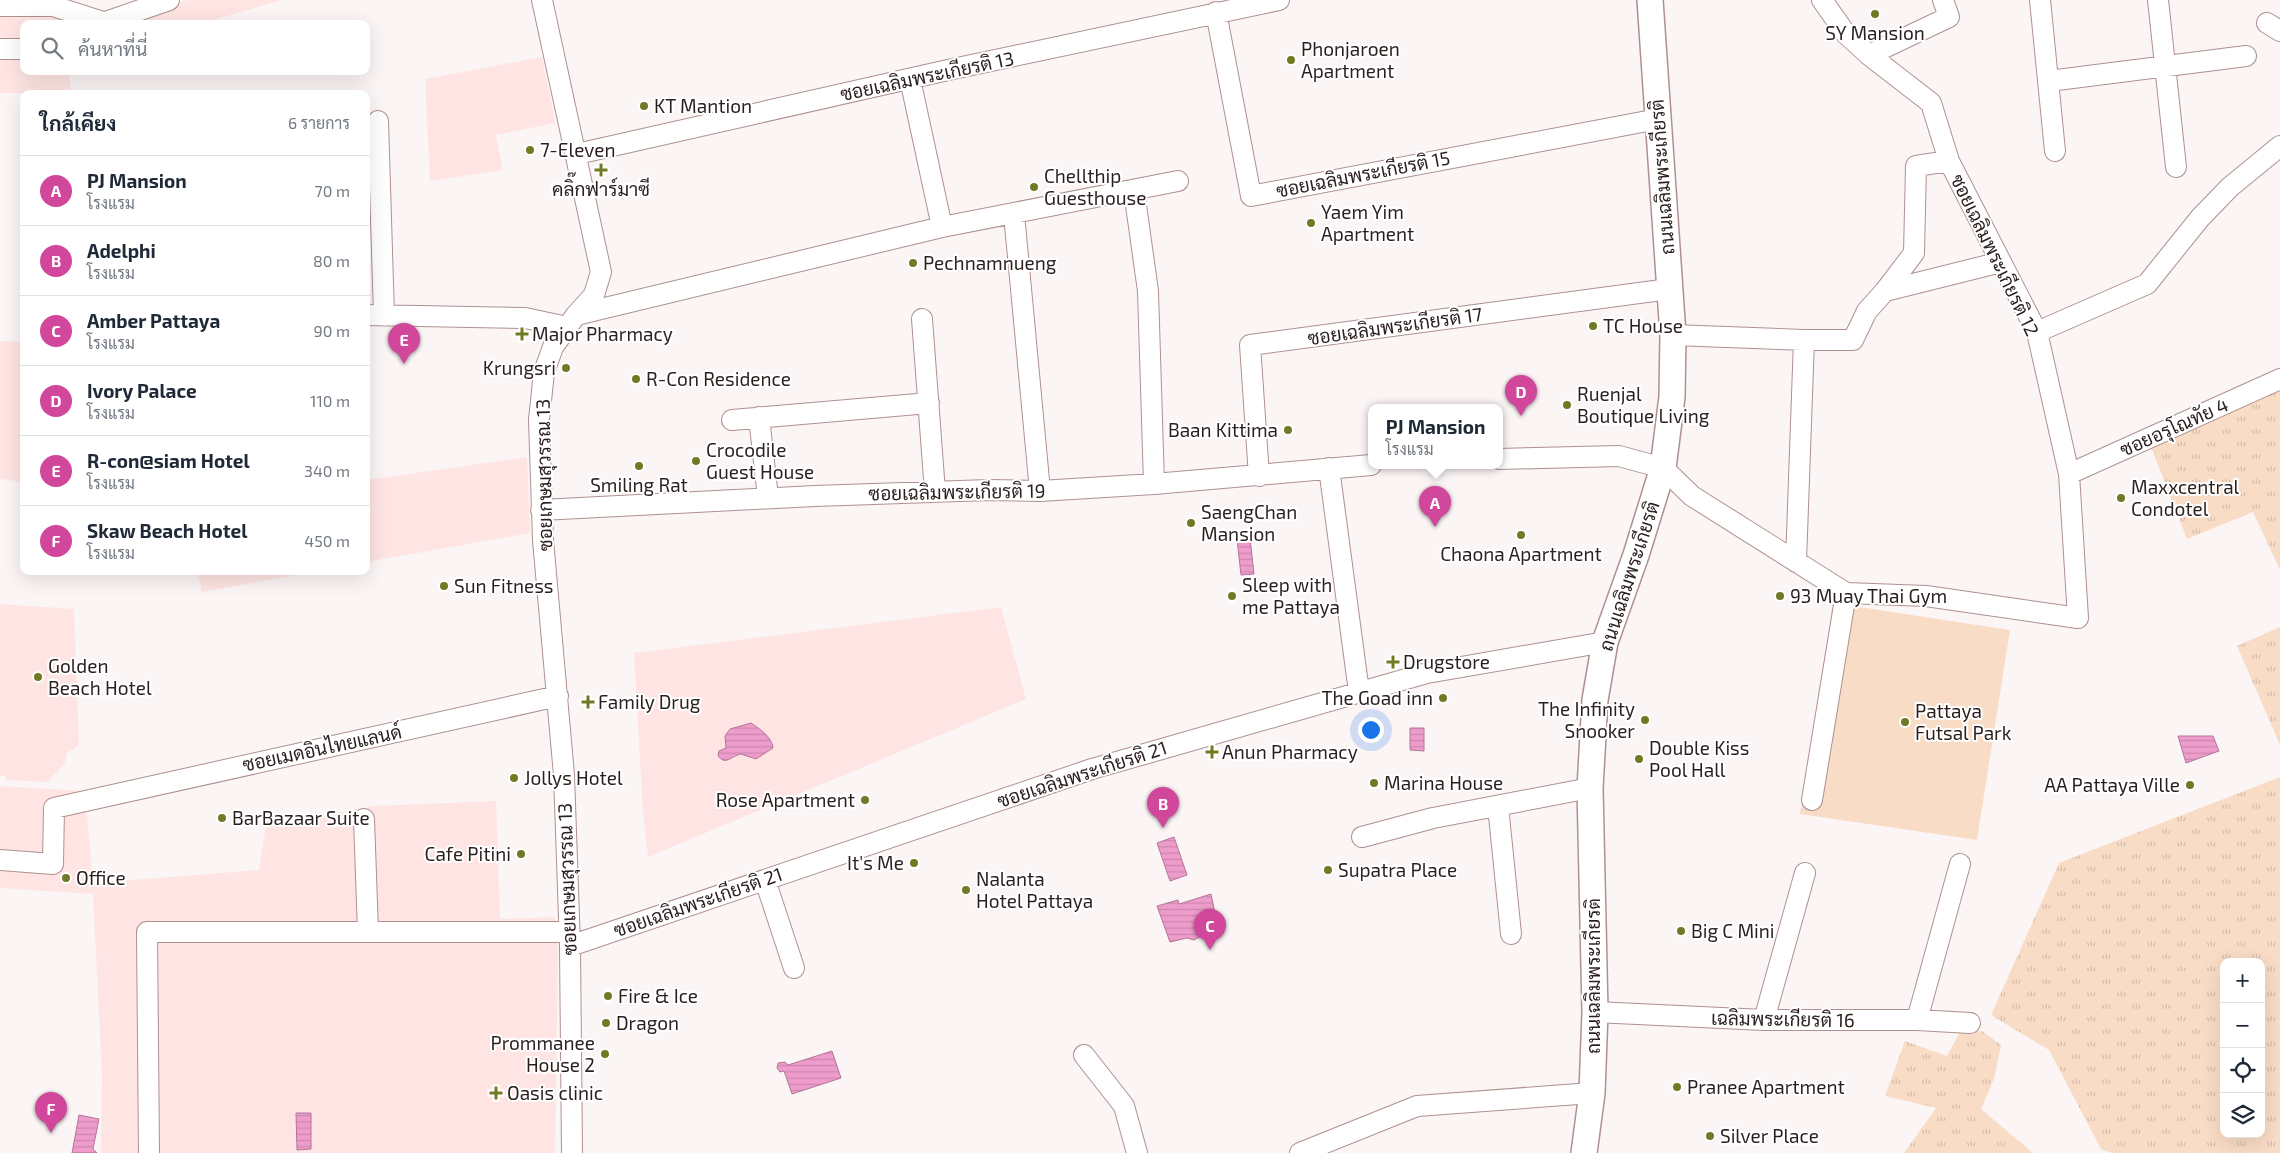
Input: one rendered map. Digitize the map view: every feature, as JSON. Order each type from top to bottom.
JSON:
[{"type":"main road","name":"ถนนเฉลิมพระเกียรติ","points":[[1590,1151],[1595,1012],[1590,788],[1595,700],[1605,642],[1636,555],[1663,468],[1672,397],[1673,335],[1650,0]]},
{"type":"street","points":[[110,20],[169,0]]},
{"type":"street","name":"ซอยเกษมสุวรรณ 13","points":[[542,0],[601,272],[594,295],[571,321],[553,347],[544,372],[539,420],[541,510],[564,776],[569,939],[572,1153]]},
{"type":"street","name":"ซอยเฉลิมพระเกียรติ 13","points":[[576,154],[910,79],[1279,0]]},
{"type":"street","name":"ซอยเฉลิมพระเกียรติ 12","points":[[1822,0],[1846,34],[1869,55],[1931,102],[1949,161],[2036,332],[2068,474],[2078,618],[1926,596],[1846,593]]},
{"type":"street","points":[[1869,55],[1950,17],[1943,0]]},
{"type":"street","points":[[2040,0],[2055,151]]},
{"type":"street","points":[[2158,0],[2176,167]]},
{"type":"street","points":[[0,6],[53,6],[93,20]]},
{"type":"street","points":[[53,6],[61,20]]},
{"type":"street","name":"ซอยเฉลิมพระเกียรติ 15","points":[[1216,12],[1251,196],[1658,119]]},
{"type":"street","points":[[0,49],[20,49]]},
{"type":"street","points":[[2049,81],[2246,56]]},
{"type":"street","points":[[910,79],[942,228]]},
{"type":"street","points":[[378,122],[375,315],[525,318],[571,321],[942,228],[1178,181]]},
{"type":"street","points":[[2036,332],[2147,284],[2200,218],[2230,187],[2280,146]]},
{"type":"street","points":[[1673,335],[1853,340],[1867,311],[1914,253],[1916,166],[1949,161]]},
{"type":"street","points":[[1134,191],[1148,291],[1154,484]]},
{"type":"street","points":[[1014,214],[1040,491]]},
{"type":"street","points":[[1885,291],[2001,262]]},
{"type":"street","name":"ซอยเฉลิมพระเกียรติ 17","points":[[1259,476],[1250,345],[1670,289]]},
{"type":"street","points":[[922,319],[935,492]]},
{"type":"street","points":[[1796,562],[1804,340]]},
{"type":"street","name":"ซอยอรุโณทัย 4","points":[[2068,474],[2280,379]]},
{"type":"street","points":[[732,420],[929,403]]},
{"type":"street","points":[[759,418],[768,498]]},
{"type":"street","points":[[1503,459],[1619,456],[1663,468],[1692,496],[1846,593],[1812,800]]},
{"type":"street","name":"ซอยเฉลิมพระเกียรติ 19","points":[[541,510],[768,498],[935,492],[1040,491],[1259,476],[1368,465]]},
{"type":"street","points":[[1330,468],[1359,692]]},
{"type":"street","name":"ซอยเฉลิมพระเกียรติ 21","points":[[149,1153],[147,932],[368,932],[569,939],[765,880],[1092,769],[1427,672],[1605,642]]},
{"type":"street","name":"ซอยเมดอินไทยแลนด์","points":[[0,860],[53,864],[54,808],[558,696]]},
{"type":"street","points":[[1362,837],[1433,818],[1590,788]]},
{"type":"street","points":[[1498,806],[1511,934]]},
{"type":"street","points":[[364,819],[368,932]]},
{"type":"street","points":[[1917,1020],[1960,864]]},
{"type":"street","points":[[1764,1020],[1805,873]]},
{"type":"street","points":[[765,880],[794,968]]},
{"type":"street","name":"เฉลิมพระเกียรติ 16","points":[[1595,1012],[1764,1020],[1917,1020],[1970,1023]]},
{"type":"street","points":[[1084,1055],[1124,1106],[1137,1153]]},
{"type":"street","points":[[1300,1153],[1417,1106],[1592,1093]]},
{"type":"shaded area","points":[[0,0],[69,0],[108,20],[20,20],[20,75],[69,75],[71,90],[20,90],[20,93],[0,93]]},
{"type":"shaded area","points":[[188,0],[281,0],[214,20],[128,20]]},
{"type":"shaded area","points":[[542,57],[555,123],[496,135],[503,170],[430,181],[425,79]]},
{"type":"shaded area","points":[[0,341],[20,342],[20,482],[0,479]]},
{"type":"shaded area","points":[[527,457],[530,533],[370,561],[370,479]]},
{"type":"shaded area","points":[[1250,538],[1254,574],[1241,575],[1237,539]]},
{"type":"shaded area","points":[[198,575],[296,575],[202,592]]},
{"type":"shaded area","name":"Golden Beach Hotel","points":[[0,604],[74,609],[79,745],[67,753],[64,765],[47,782],[5,780],[6,776],[0,776]]},
{"type":"shaded area","points":[[1001,607],[1026,699],[648,857],[643,812],[634,653]]},
{"type":"shaded area","points":[[751,723],[768,737],[773,748],[756,759],[741,754],[726,760],[721,759],[718,756],[719,751],[726,748],[725,736],[730,729]]},
{"type":"shaded area","points":[[1410,728],[1424,728],[1424,751],[1410,750]]},
{"type":"shaded area","points":[[2178,736],[2213,736],[2219,751],[2186,763]]},
{"type":"shaded area","points":[[0,786],[85,791],[93,883],[259,870],[266,827],[374,806],[496,801],[500,919],[555,917],[558,953],[555,1153],[101,1153],[102,1075],[93,894],[0,888]]},
{"type":"shaded area","points":[[1174,837],[1187,875],[1170,881],[1157,843]]},
{"type":"shaded area","points":[[1211,894],[1216,918],[1212,930],[1194,940],[1187,938],[1170,942],[1157,906],[1178,900],[1179,904]]},
{"type":"shaded area","points":[[832,1051],[841,1078],[792,1094],[784,1071],[780,1072],[777,1068],[778,1063],[785,1062],[788,1065]]},
{"type":"shaded area","points":[[296,1113],[311,1113],[311,1149],[297,1150]]},
{"type":"shaded area","points":[[79,1115],[99,1119],[93,1149],[97,1153],[72,1153]]},
{"type":"green space","points":[[2280,388],[2280,570],[2253,512],[2187,539],[2151,447]]},
{"type":"green space","name":"Pattaya Futsal Park","points":[[1833,603],[2010,630],[1977,840],[1800,814]]},
{"type":"green space","points":[[2280,627],[2280,745],[2237,646]]},
{"type":"green space","points":[[2280,777],[2280,1153],[2112,1153],[2101,1149],[2049,1050],[1991,1015],[2059,863]]},
{"type":"green space","points":[[1982,1031],[2001,1045],[1994,1079],[1981,1109],[2033,1153],[1904,1153],[1936,1108],[1885,1096],[1905,1041],[1947,1056],[1960,1032]]},
{"type":"place","name":"SY Mansion","points":[[1875,14]]},
{"type":"place","name":"Phonjaroen Apartment","points":[[1291,60]]},
{"type":"place","name":"KT Mantion","points":[[644,106]]},
{"type":"place","name":"7-Eleven","points":[[530,150]]},
{"type":"place","name":"คลิ๊กฟาร์มาซี","points":[[601,170]]},
{"type":"place","name":"Chellthip Guesthouse","points":[[1034,187]]},
{"type":"place","name":"Yaem Yim Apartment","points":[[1311,223]]},
{"type":"place","name":"Pechnamnueng","points":[[913,263]]},
{"type":"place","name":"TC House","points":[[1593,326]]},
{"type":"place","name":"Major Pharmacy","points":[[522,334]]},
{"type":"place","name":"R-con@siam Hotel","points":[[404,364]]},
{"type":"place","name":"Krungsri","points":[[566,368]]},
{"type":"place","name":"R-Con Residence","points":[[636,379]]},
{"type":"place","name":"Ruenjal Boutique Living","points":[[1567,405]]},
{"type":"place","name":"Ivory Palace","points":[[1521,416]]},
{"type":"place","name":"Baan Kittima","points":[[1288,430]]},
{"type":"place","name":"Crocodile Guest House","points":[[696,461]]},
{"type":"place","name":"Smiling Rat","points":[[639,466]]},
{"type":"place","name":"Maxxcentral Condotel","points":[[2121,498]]},
{"type":"place","name":"SaengChan Mansion","points":[[1191,523]]},
{"type":"place","name":"PJ Mansion","points":[[1435,527]]},
{"type":"place","name":"Chaona Apartment","points":[[1521,535]]},
{"type":"place","name":"Sun Fitness","points":[[444,586]]},
{"type":"place","name":"Sleep with me Pattaya","points":[[1232,596]]},
{"type":"place","name":"93 Muay Thai Gym","points":[[1780,596]]},
{"type":"place","name":"Drugstore","points":[[1393,662]]},
{"type":"place","name":"Golden Beach Hotel","points":[[38,677]]},
{"type":"place","name":"The Goad inn","points":[[1443,698]]},
{"type":"place","name":"Family Drug","points":[[588,702]]},
{"type":"place","name":"The Infinity Snooker","points":[[1645,720]]},
{"type":"place","name":"Pattaya Futsal Park","points":[[1905,722]]},
{"type":"place","name":"Anun Pharmacy","points":[[1212,752]]},
{"type":"place","name":"Double Kiss Pool Hall","points":[[1639,759]]},
{"type":"place","name":"Jollys Hotel","points":[[514,778]]},
{"type":"place","name":"Marina House","points":[[1374,783]]},
{"type":"place","name":"AA Pattaya Ville","points":[[2190,785]]},
{"type":"place","name":"Rose Apartment","points":[[865,800]]},
{"type":"place","name":"BarBazaar Suite","points":[[222,818]]},
{"type":"place","name":"Adelphi","points":[[1163,828]]},
{"type":"place","name":"Cafe Pitini","points":[[521,854]]},
{"type":"place","name":"It's Me","points":[[914,863]]},
{"type":"place","name":"Supatra Place","points":[[1328,870]]},
{"type":"place","name":"Office","points":[[66,878]]},
{"type":"place","name":"Nalanta Hotel Pattaya","points":[[966,890]]},
{"type":"place","name":"Big C Mini","points":[[1681,931]]},
{"type":"place","name":"Amber Pattaya","points":[[1210,950]]},
{"type":"place","name":"Fire & Ice","points":[[608,996]]},
{"type":"place","name":"Dragon","points":[[606,1023]]},
{"type":"place","name":"Prommanee House 2","points":[[605,1054]]},
{"type":"place","name":"Pranee Apartment","points":[[1677,1087]]},
{"type":"place","name":"Oasis clinic","points":[[496,1093]]},
{"type":"place","name":"Skaw Beach Hotel","points":[[51,1133]]},
{"type":"place","name":"Silver Place","points":[[1710,1136]]}]
